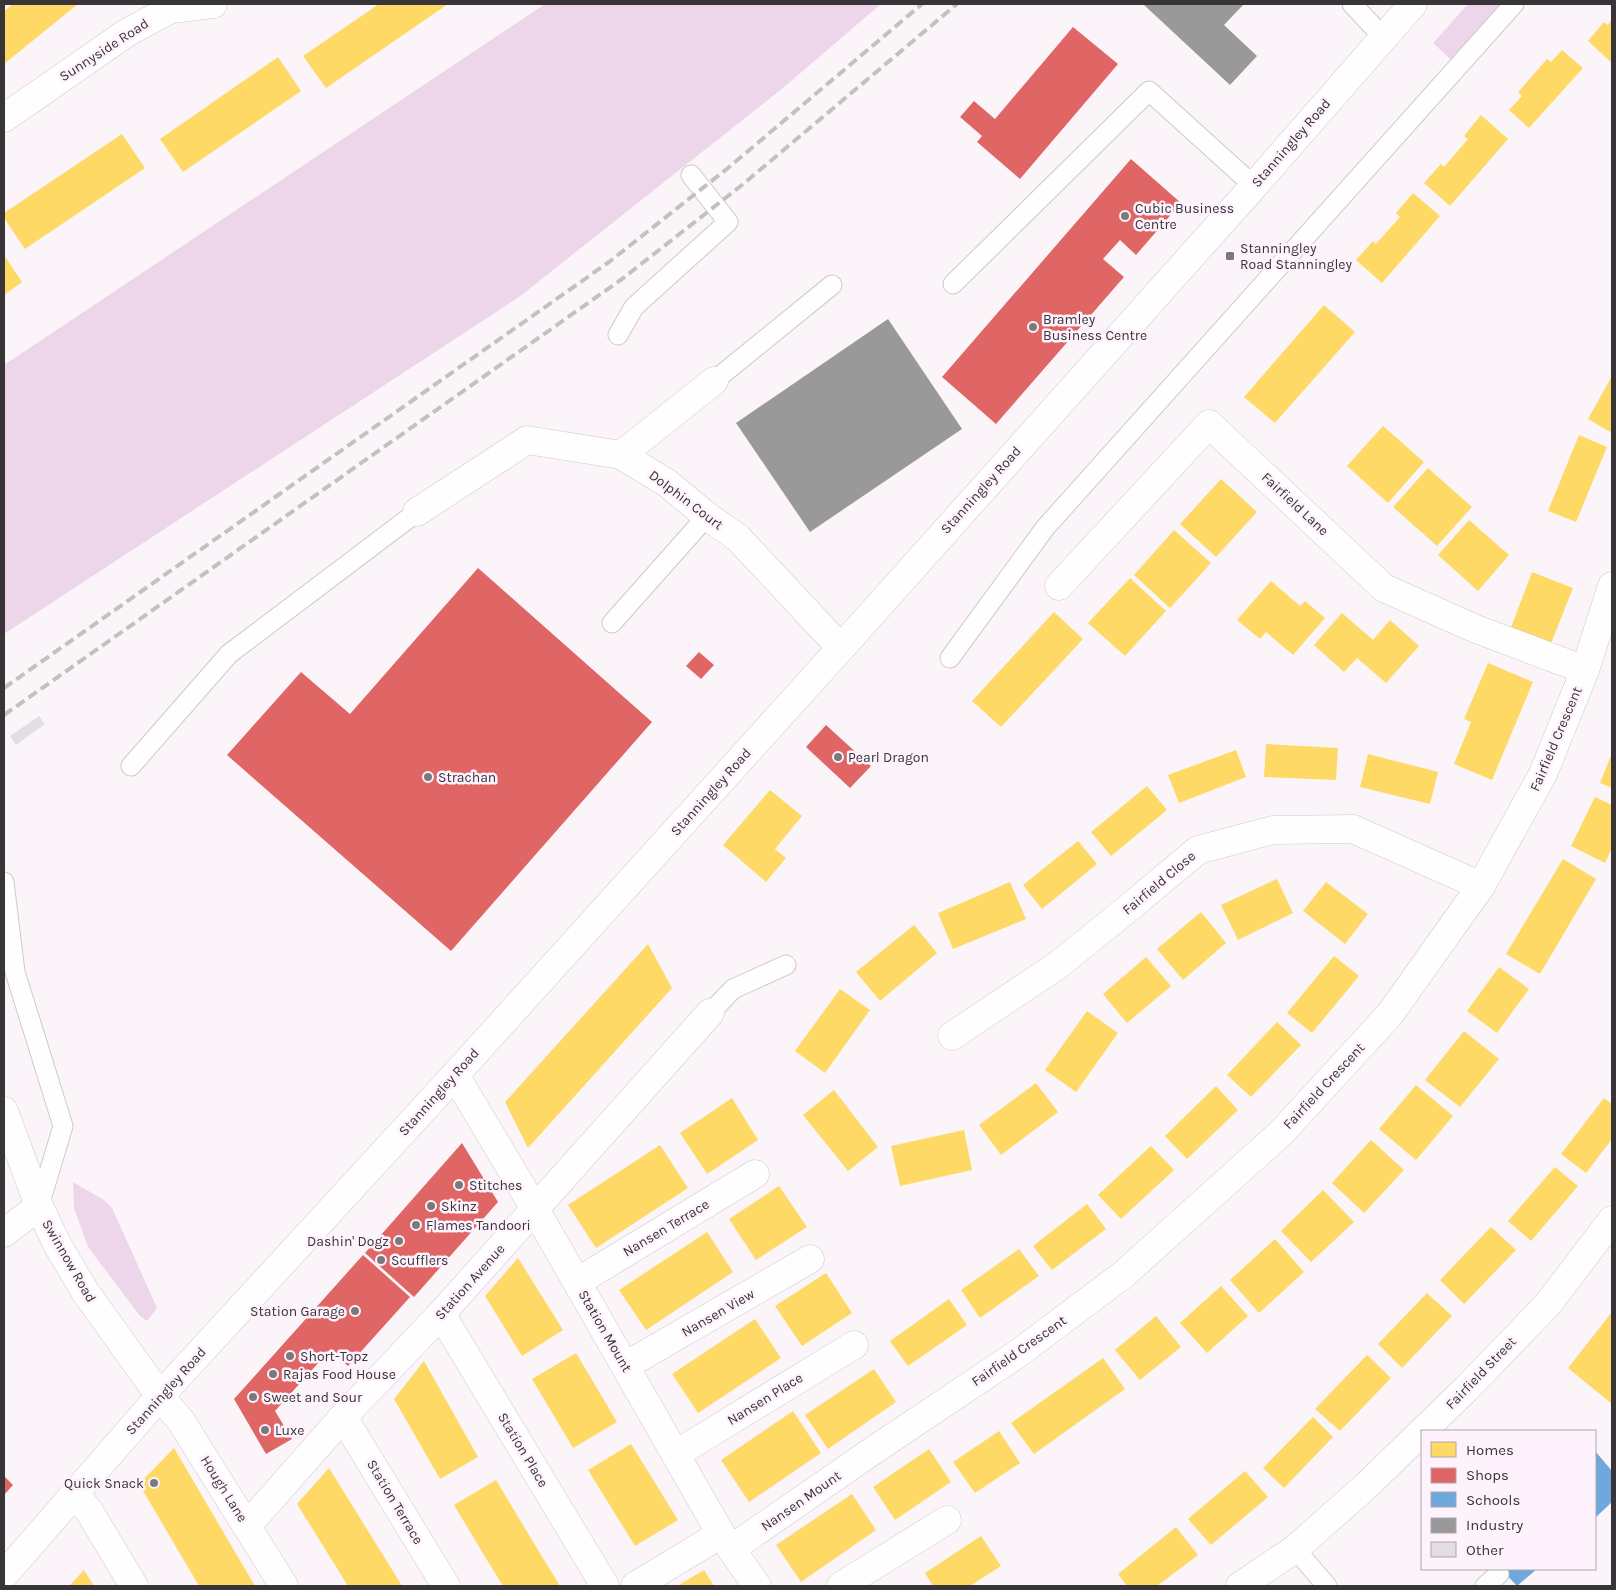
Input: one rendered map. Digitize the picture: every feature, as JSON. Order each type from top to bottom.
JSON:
[{"type":"street","name":"Sunnyside Road","points":[[4,118],[128,32],[171,9],[213,4]]},
{"type":"street","name":"Stanningley Road","points":[[4,1575],[160,1396],[455,1075],[841,648],[1254,186],[1413,4]]},
{"type":"street","points":[[621,455],[714,381]]},
{"type":"street","name":"Fairfield Lane","points":[[1059,586],[1208,424],[1384,588],[1476,629],[1585,670]]},
{"type":"street","name":"Dolphin Court","points":[[417,512],[527,440],[621,455],[667,482],[707,516],[738,538],[841,648]]},
{"type":"street","name":"Fairfield Crescent","points":[[871,1452],[1016,1355],[1124,1274],[1281,1133],[1390,1014],[1481,886],[1543,774],[1585,670],[1612,586]]},
{"type":"street","name":"Fairfield Close","points":[[952,1036],[1058,965],[1198,850],[1273,830],[1353,829],[1481,886]]},
{"type":"street","name":"Station Avenue","points":[[247,1526],[343,1417],[441,1314],[710,1013]]},
{"type":"street","name":"Station Mount","points":[[455,1075],[535,1208],[726,1541],[757,1586]]},
{"type":"street","name":"Swinnow Road","points":[[4,1111],[9,1141],[58,1246],[86,1293],[160,1396]]},
{"type":"street","name":"Nansen Terrace","points":[[577,1282],[755,1174]]},
{"type":"street","points":[[4,1233],[39,1206]]},
{"type":"street","name":"Fairfield Street","points":[[1424,1430],[1548,1304],[1612,1220]]},
{"type":"street","name":"Nansen View","points":[[625,1366],[810,1259]]},
{"type":"street","name":"Station Place","points":[[441,1314],[605,1586]]},
{"type":"street","name":"Nansen Place","points":[[676,1454],[854,1344]]},
{"type":"street","name":"Hough Lane","points":[[160,1396],[181,1421],[284,1586]]},
{"type":"street","name":"Station Terrace","points":[[343,1417],[446,1586]]},
{"type":"street","name":"Fairfield Street","points":[[1240,1586],[1294,1549],[1366,1486],[1421,1433]]},
{"type":"street","name":"Nansen Mount","points":[[635,1586],[726,1541],[871,1452]]},
{"type":"street","points":[[76,1494],[89,1510],[134,1586]]},
{"type":"street","points":[[841,1586],[947,1520]]},
{"type":"lane","points":[[1352,4],[1383,37]]},
{"type":"lane","points":[[950,658],[1045,528],[1514,4]]},
{"type":"lane","points":[[954,284],[1149,91],[1254,186]]},
{"type":"lane","points":[[618,335],[634,307],[728,222],[691,175]]},
{"type":"lane","points":[[714,381],[832,285]]},
{"type":"lane","points":[[131,766],[229,654],[417,512]]},
{"type":"lane","points":[[612,623],[707,516]]},
{"type":"lane","points":[[4,882],[15,972],[63,1126],[39,1206]]},
{"type":"lane","points":[[710,1013],[733,989],[786,965]]},
{"type":"lane","points":[[1294,1549],[1327,1586]]},
{"type":"shaded area","points":[[545,4],[881,4],[783,88],[519,297],[4,634],[4,365]]},
{"type":"shaded area","points":[[1468,4],[1514,4],[1458,66],[1433,43]]},
{"type":"shaded area","points":[[73,1182],[104,1200],[112,1208],[157,1308],[147,1321],[140,1316],[88,1247],[74,1208]]},
{"type":"building: Homes","points":[[13,4],[78,4],[4,64],[4,11]]},
{"type":"building: Homes","points":[[379,4],[448,4],[326,88],[303,56]]},
{"type":"building: Homes","points":[[1612,19],[1612,63],[1588,41],[1604,22],[1608,25]]},
{"type":"building: Homes","points":[[1562,50],[1583,68],[1529,128],[1509,110],[1522,96],[1518,92],[1547,59],[1551,62]]},
{"type":"building: Homes","points":[[278,57],[301,91],[183,172],[160,139]]},
{"type":"building: Homes","points":[[1481,115],[1508,139],[1450,206],[1424,183],[1441,164],[1444,167],[1468,139],[1464,136]]},
{"type":"building: Homes","points":[[122,134],[145,168],[25,249],[4,218],[4,213]]},
{"type":"building: Homes","points":[[1413,193],[1440,216],[1382,283],[1356,260],[1373,241],[1376,244],[1400,217],[1396,213]]},
{"type":"building: Homes","points":[[4,255],[22,282],[4,295]]},
{"type":"building: Homes","points":[[1324,305],[1355,332],[1275,423],[1244,397]]},
{"type":"building: Homes","points":[[1612,376],[1612,433],[1588,419]]},
{"type":"building: Homes","points":[[1383,426],[1424,462],[1388,503],[1347,466]]},
{"type":"building: Homes","points":[[1579,435],[1607,447],[1576,522],[1548,511]]},
{"type":"building: Homes","points":[[1428,468],[1472,507],[1437,546],[1393,507]]},
{"type":"building: Homes","points":[[1221,479],[1257,512],[1216,557],[1180,524]]},
{"type":"building: Homes","points":[[1469,520],[1509,555],[1478,591],[1438,555]]},
{"type":"building: Homes","points":[[1174,530],[1211,563],[1170,608],[1134,575]]},
{"type":"building: Homes","points":[[1532,572],[1573,588],[1550,646],[1510,630]]},
{"type":"building: Homes","points":[[1130,578],[1166,611],[1125,656],[1088,623]]},
{"type":"building: Homes","points":[[1271,581],[1300,606],[1305,601],[1325,618],[1293,655],[1266,632],[1260,639],[1237,620]]},
{"type":"building: Homes","points":[[1054,612],[1083,639],[1001,727],[972,701]]},
{"type":"building: Homes","points":[[1342,613],[1373,640],[1390,620],[1419,646],[1386,683],[1357,658],[1344,672],[1314,645]]},
{"type":"building: Homes","points":[[1488,663],[1533,682],[1492,780],[1454,764],[1471,722],[1464,719]]},
{"type":"building: Homes","points":[[1266,744],[1338,748],[1336,780],[1264,777]]},
{"type":"building: Homes","points":[[1236,750],[1246,777],[1179,803],[1168,775]]},
{"type":"building: Homes","points":[[1612,753],[1612,788],[1600,783]]},
{"type":"building: Homes","points":[[1368,754],[1438,772],[1430,804],[1360,787]]},
{"type":"building: Homes","points":[[1147,786],[1167,810],[1111,856],[1091,832]]},
{"type":"building: Homes","points":[[770,790],[802,816],[775,849],[786,858],[766,882],[723,845]]},
{"type":"building: Homes","points":[[1595,797],[1612,805],[1612,848],[1605,863],[1571,846]]},
{"type":"building: Homes","points":[[1078,841],[1097,864],[1042,909],[1023,885]]},
{"type":"building: Homes","points":[[1563,859],[1596,879],[1540,974],[1506,954]]},
{"type":"building: Homes","points":[[1277,879],[1293,913],[1238,940],[1221,905]]},
{"type":"building: Homes","points":[[1010,882],[1026,919],[953,949],[938,913]]},
{"type":"building: Homes","points":[[1326,882],[1368,914],[1345,944],[1303,911]]},
{"type":"building: Homes","points":[[1201,912],[1226,943],[1183,980],[1157,949]]},
{"type":"building: Homes","points":[[914,925],[937,953],[880,1001],[856,972]]},
{"type":"building: Homes","points":[[648,944],[672,988],[528,1148],[505,1102]]},
{"type":"building: Homes","points":[[1334,956],[1359,976],[1312,1033],[1287,1013]]},
{"type":"building: Homes","points":[[1146,957],[1171,986],[1127,1023],[1103,994]]},
{"type":"building: Homes","points":[[1499,967],[1529,989],[1497,1033],[1467,1011]]},
{"type":"building: Homes","points":[[840,989],[870,1010],[825,1073],[795,1051]]},
{"type":"building: Homes","points":[[1087,1011],[1118,1033],[1076,1092],[1045,1070]]},
{"type":"building: Homes","points":[[1277,1022],[1301,1045],[1251,1097],[1227,1075]]},
{"type":"building: Homes","points":[[1464,1031],[1499,1059],[1460,1107],[1425,1080]]},
{"type":"building: Homes","points":[[1036,1083],[1058,1112],[1001,1155],[979,1125]]},
{"type":"building: Homes","points":[[1416,1085],[1453,1116],[1416,1160],[1379,1129]]},
{"type":"building: Homes","points":[[1216,1086],[1238,1110],[1187,1159],[1165,1136]]},
{"type":"building: Homes","points":[[834,1090],[878,1147],[848,1171],[803,1115]]},
{"type":"building: Homes","points":[[732,1098],[758,1140],[707,1174],[680,1133]]},
{"type":"building: Homes","points":[[1604,1098],[1612,1104],[1612,1139],[1586,1173],[1561,1154]]},
{"type":"building: Homes","points":[[964,1130],[972,1170],[900,1186],[891,1146]]},
{"type":"building: Homes","points":[[1371,1140],[1404,1170],[1364,1213],[1332,1183]]},
{"type":"building: Homes","points":[[660,1145],[688,1188],[596,1248],[568,1205]]},
{"type":"building: Homes","points":[[1151,1146],[1174,1170],[1121,1219],[1098,1195]]},
{"type":"building: Homes","points":[[1555,1167],[1578,1186],[1531,1241],[1508,1221]]},
{"type":"building: Homes","points":[[779,1186],[807,1227],[756,1260],[729,1219]]},
{"type":"building: Homes","points":[[1323,1190],[1354,1222],[1311,1262],[1281,1231]]},
{"type":"building: Homes","points":[[1087,1204],[1106,1229],[1052,1270],[1033,1246]]},
{"type":"building: Homes","points":[[1491,1227],[1516,1250],[1464,1304],[1440,1280]]},
{"type":"building: Homes","points":[[707,1232],[733,1272],[646,1330],[619,1290]]},
{"type":"building: Homes","points":[[1275,1239],[1304,1272],[1259,1313],[1230,1280]]},
{"type":"building: Homes","points":[[1019,1249],[1039,1276],[980,1318],[961,1290]]},
{"type":"building: Homes","points":[[518,1258],[563,1330],[522,1356],[485,1296]]},
{"type":"building: Homes","points":[[826,1273],[852,1313],[802,1346],[775,1306]]},
{"type":"building: Homes","points":[[1221,1286],[1248,1316],[1207,1353],[1180,1323]]},
{"type":"building: Homes","points":[[1427,1293],[1452,1316],[1402,1368],[1378,1344]]},
{"type":"building: Homes","points":[[949,1299],[967,1325],[908,1366],[890,1341]]},
{"type":"building: Homes","points":[[1612,1312],[1612,1404],[1568,1368]]},
{"type":"building: Homes","points":[[1156,1316],[1181,1347],[1140,1380],[1115,1350]]},
{"type":"building: Homes","points":[[755,1319],[781,1358],[698,1413],[672,1374]]},
{"type":"building: Homes","points":[[576,1353],[617,1422],[573,1448],[532,1379]]},
{"type":"building: Homes","points":[[1367,1355],[1391,1378],[1340,1431],[1315,1409]]},
{"type":"building: Homes","points":[[1103,1358],[1125,1389],[1034,1454],[1011,1423]]},
{"type":"building: Homes","points":[[424,1361],[478,1457],[440,1479],[394,1399]]},
{"type":"building: Homes","points":[[874,1369],[896,1402],[828,1449],[805,1415]]},
{"type":"building: Homes","points":[[793,1411],[821,1453],[749,1502],[721,1460]]},
{"type":"building: Homes","points":[[1313,1417],[1333,1437],[1284,1488],[1263,1468]]},
{"type":"building: Homes","points":[[999,1431],[1020,1463],[975,1493],[953,1462]]},
{"type":"building: Homes","points":[[631,1444],[678,1520],[635,1546],[588,1470]]},
{"type":"building: Homes","points":[[174,1448],[255,1586],[199,1586],[139,1484]]},
{"type":"building: Homes","points":[[929,1449],[951,1482],[895,1520],[873,1487]]},
{"type":"building: Homes","points":[[329,1468],[402,1586],[348,1586],[297,1504]]},
{"type":"building: Homes","points":[[1245,1471],[1268,1497],[1211,1545],[1188,1519]]},
{"type":"building: Homes","points":[[496,1480],[560,1586],[503,1586],[487,1560],[454,1505]]},
{"type":"building: Homes","points":[[852,1494],[876,1530],[801,1582],[776,1545]]},
{"type":"building: Homes","points":[[1176,1527],[1198,1555],[1157,1586],[1127,1586],[1118,1574]]},
{"type":"building: Homes","points":[[981,1536],[1001,1566],[970,1586],[933,1586],[925,1573]]},
{"type":"building: Homes","points":[[84,1570],[94,1586],[69,1586]]},
{"type":"building: Homes","points":[[704,1570],[714,1586],[677,1586]]},
{"type":"building: Shops","points":[[1073,27],[1118,64],[1020,179],[977,142],[982,136],[960,117],[974,101],[995,119]]},
{"type":"building: Shops","name":"Bramley Business Centre","points":[[1131,159],[1181,203],[1136,255],[1120,240],[1103,259],[1124,277],[996,424],[942,377]]},
{"type":"building: Shops","name":"Strachan","points":[[478,568],[652,722],[451,951],[227,755],[301,672],[350,714]]},
{"type":"building: Shops","points":[[699,652],[714,665],[701,679],[686,666]]},
{"type":"building: Shops","name":"Pearl Dragon","points":[[826,725],[871,766],[850,788],[806,747]]},
{"type":"building: Shops","points":[[462,1143],[498,1202],[414,1297],[365,1253]]},
{"type":"building: Shops","points":[[363,1255],[410,1297],[348,1366],[330,1350],[275,1411],[292,1439],[266,1454],[234,1399]]},
{"type":"building: Shops","points":[[4,1476],[13,1485],[4,1495]]},
{"type":"building: Schools","points":[[1596,1452],[1612,1471],[1612,1502],[1596,1517]]},
{"type":"building: Schools","points":[[1502,1570],[1536,1570],[1517,1586]]},
{"type":"building: Industry","points":[[1143,4],[1244,4],[1224,25],[1257,56],[1230,85]]},
{"type":"building: Industry","points":[[888,319],[962,429],[810,532],[736,423]]},
{"type":"building: Other","points":[[39,716],[45,724],[16,745],[10,736]]},
{"type":"railway","points":[[4,688],[609,262],[728,168],[922,4]]},
{"type":"railway","points":[[4,715],[622,279],[742,185],[957,4]]},
{"type":"place","name":"Cubic Business Centre","points":[[1125,216]]},
{"type":"place","name":"Stanningley Road Stanningley","points":[[1230,256]]},
{"type":"place","name":"Bramley Business Centre","points":[[1033,327]]},
{"type":"place","name":"Pearl Dragon","points":[[838,757]]},
{"type":"place","name":"Strachan","points":[[428,777]]},
{"type":"place","name":"Stitches","points":[[459,1185]]},
{"type":"place","name":"Skinz","points":[[431,1206]]},
{"type":"place","name":"Flames Tandoori","points":[[416,1225]]},
{"type":"place","name":"Dashin' Dogz","points":[[399,1241]]},
{"type":"place","name":"Scufflers","points":[[381,1260]]},
{"type":"place","name":"Station Garage","points":[[355,1311]]},
{"type":"place","name":"Short-Topz","points":[[290,1356]]},
{"type":"place","name":"Rajas Food House","points":[[273,1374]]},
{"type":"place","name":"Sweet and Sour","points":[[253,1397]]},
{"type":"place","name":"Luxe","points":[[265,1430]]},
{"type":"place","name":"Quick Snack","points":[[154,1483]]}]
